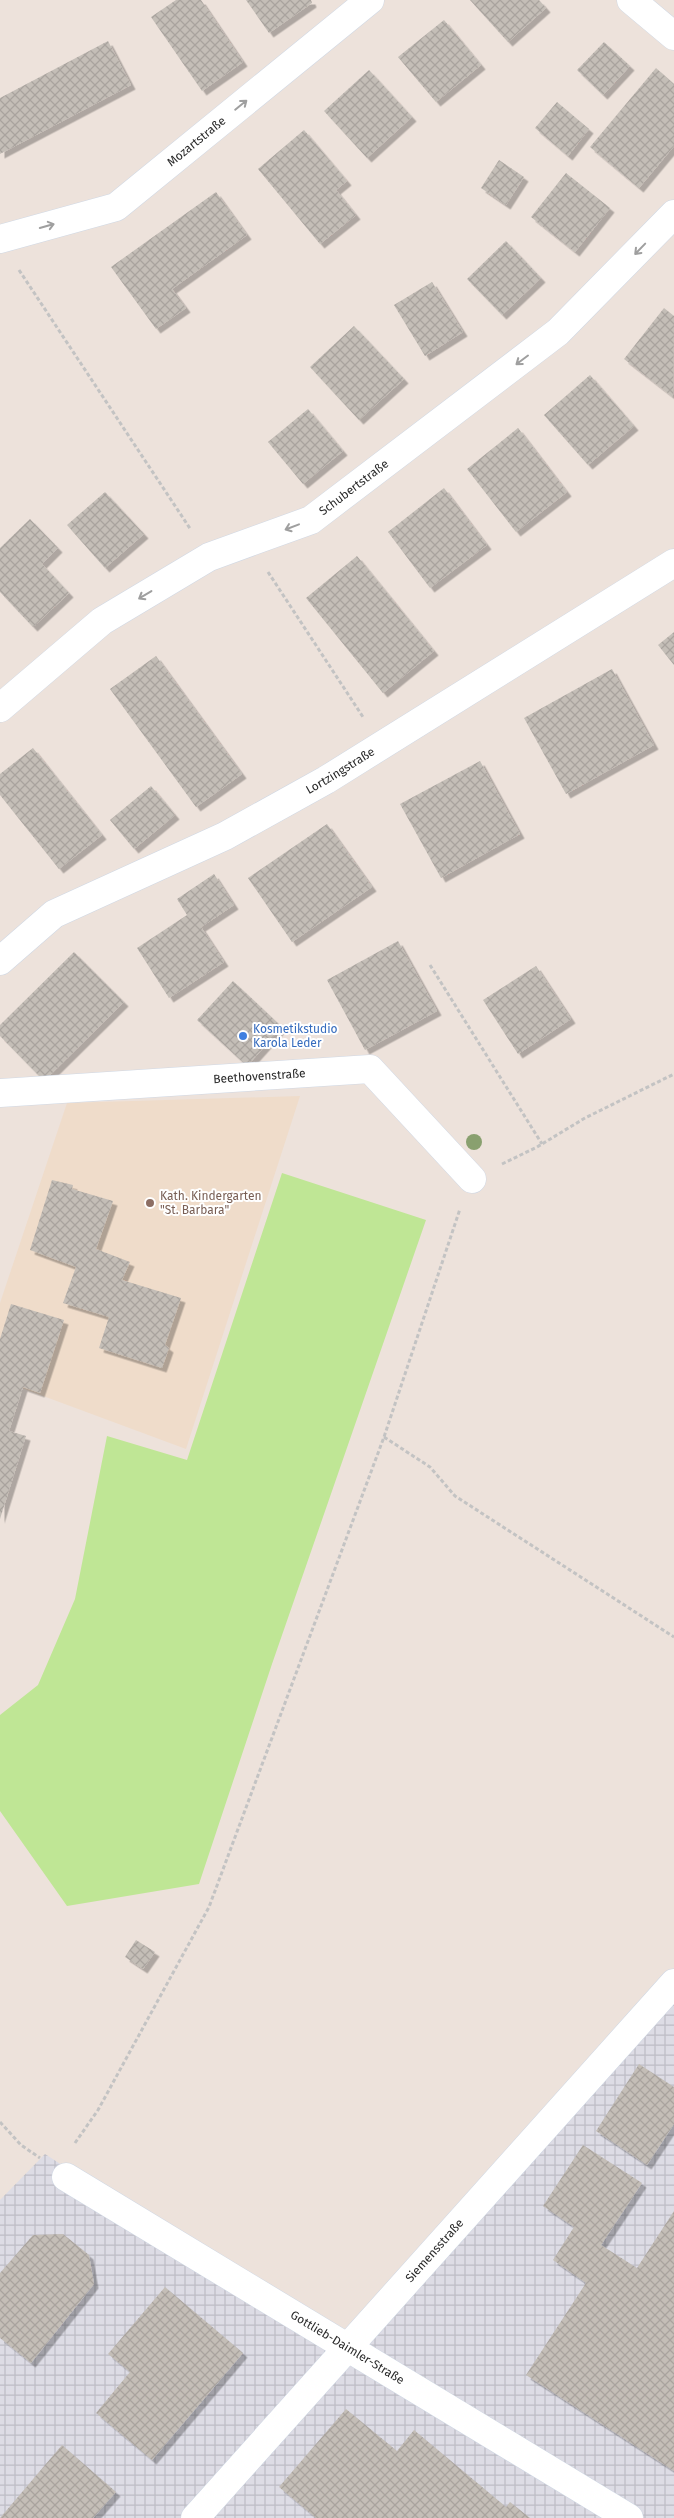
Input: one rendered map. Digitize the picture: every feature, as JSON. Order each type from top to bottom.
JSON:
[{"type":"street","name":"Mozartstraße","points":[[0,239],[116,207],[370,0]]},
{"type":"street","points":[[631,0],[674,36]]},
{"type":"street","name":"Schubertstraße","points":[[0,708],[102,621],[209,557],[250,544],[311,520],[558,332],[674,214]]},
{"type":"street","name":"Lortzingstraße","points":[[0,961],[54,914],[225,836],[326,780],[674,563]]},
{"type":"street","name":"Beethovenstraße","points":[[0,1093],[370,1069],[472,1178]]},
{"type":"street","name":"Siemensstraße","points":[[195,2518],[345,2348],[674,1983]]},
{"type":"street","name":"Gottlieb-Daimler-Straße","points":[[61,2174],[345,2348],[629,2518]]},
{"type":"path","points":[[16,267],[209,557]]},
{"type":"path","points":[[250,544],[347,694]]},
{"type":"path","points":[[430,965],[542,1144]]},
{"type":"path","points":[[0,2122],[22,2145],[61,2174],[210,1906],[384,1437],[453,1227],[472,1178],[542,1144],[585,1118],[674,1074]]},
{"type":"path","points":[[384,1437],[430,1468],[454,1496],[674,1637]]},
{"type":"shaded area","name":"Kath. Kindergarten \"St. Barbara\"","points":[[300,1096],[186,1449],[0,1380],[0,1303],[67,1103]]},
{"type":"shaded area","points":[[674,1979],[674,2518],[0,2518],[0,2200],[45,2154],[346,2349]]},
{"type":"green space","points":[[282,1173],[426,1220],[272,1664],[199,1884],[67,1906],[0,1811],[0,1715],[38,1685],[75,1599],[107,1436],[187,1460]]},
{"type":"building","points":[[176,0],[201,0],[243,62],[202,91],[151,17]]},
{"type":"building","points":[[246,0],[311,0],[312,3],[269,33]]},
{"type":"building","points":[[470,0],[539,0],[546,8],[508,42]]},
{"type":"building","points":[[444,20],[481,65],[436,102],[398,57]]},
{"type":"building","points":[[108,41],[131,85],[0,154],[0,98]]},
{"type":"building","points":[[604,42],[630,66],[603,95],[577,70]]},
{"type":"building","points":[[656,68],[674,84],[674,146],[639,188],[590,147]]},
{"type":"building","points":[[369,70],[412,117],[367,158],[324,111]]},
{"type":"building","points":[[557,102],[589,129],[568,156],[535,128]]},
{"type":"building","points":[[304,130],[347,181],[336,190],[356,215],[320,244],[258,169]]},
{"type":"building","points":[[499,160],[524,177],[506,205],[481,188]]},
{"type":"building","points":[[566,173],[610,208],[575,252],[531,217]]},
{"type":"building","points":[[216,192],[247,235],[172,289],[186,308],[156,329],[111,267]]},
{"type":"building","points":[[506,241],[541,278],[502,315],[467,279]]},
{"type":"building","points":[[432,282],[463,332],[425,356],[394,305]]},
{"type":"building","points":[[664,308],[674,316],[673,397],[624,359]]},
{"type":"building","points":[[354,326],[404,379],[359,420],[310,367]]},
{"type":"building","points":[[590,375],[634,426],[588,465],[544,415]]},
{"type":"building","points":[[308,409],[343,451],[303,484],[268,442]]},
{"type":"building","points":[[518,428],[567,492],[516,532],[467,469]]},
{"type":"building","points":[[444,488],[487,545],[430,588],[388,532]]},
{"type":"building","points":[[105,492],[144,534],[105,568],[67,525]]},
{"type":"building","points":[[30,519],[58,548],[42,564],[69,593],[33,627],[0,592],[0,548]]},
{"type":"building","points":[[357,556],[434,651],[383,693],[306,598]]},
{"type":"building","points":[[674,632],[674,665],[658,645]]},
{"type":"building","points":[[156,656],[242,774],[196,807],[110,689]]},
{"type":"building","points":[[612,669],[654,745],[566,794],[524,718]]},
{"type":"building","points":[[33,748],[102,835],[59,869],[0,795],[0,774]]},
{"type":"building","points":[[480,761],[520,834],[441,878],[400,804]]},
{"type":"building","points":[[151,786],[175,815],[134,849],[110,820]]},
{"type":"building","points":[[327,824],[372,887],[292,942],[248,878]]},
{"type":"building","points":[[214,874],[234,905],[201,927],[224,962],[169,998],[137,948],[187,915],[177,899]]},
{"type":"building","points":[[398,941],[437,1011],[365,1050],[327,980]]},
{"type":"building","points":[[74,952],[124,1002],[44,1081],[0,1036],[0,1025]]},
{"type":"building","points":[[536,966],[571,1019],[518,1054],[483,1000]]},
{"type":"building","points":[[233,981],[282,1027],[247,1066],[197,1020]]},
{"type":"building","points":[[52,1180],[73,1185],[72,1189],[113,1201],[96,1249],[130,1262],[122,1280],[181,1298],[165,1345],[169,1348],[162,1368],[99,1348],[109,1317],[63,1303],[76,1267],[30,1250]]},
{"type":"building","points":[[11,1304],[64,1320],[40,1393],[23,1387],[9,1431],[26,1436],[0,1519],[0,1339]]},
{"type":"building","points":[[136,1940],[155,1952],[143,1969],[125,1957]]},
{"type":"building","points":[[639,2064],[674,2087],[674,2124],[647,2165],[596,2131]]},
{"type":"building","points":[[583,2145],[642,2183],[601,2245],[637,2268],[674,2211],[674,2471],[526,2375],[586,2283],[553,2260],[574,2227],[543,2206]]},
{"type":"building","points":[[63,2234],[89,2255],[94,2284],[31,2363],[0,2338],[0,2273],[33,2235]]},
{"type":"building","points":[[165,2287],[243,2353],[152,2460],[96,2413],[130,2372],[108,2354]]},
{"type":"building","points":[[346,2409],[397,2451],[414,2430],[506,2507],[510,2502],[530,2518],[316,2518],[279,2487]]},
{"type":"building","points":[[62,2445],[116,2492],[93,2518],[0,2518]]},
{"type":"place","name":"Kosmetikstudio Karola Leder","points":[[243,1036]]},
{"type":"place","name":"Kath. Kindergarten \"St. Barbara\"","points":[[150,1203]]}]
